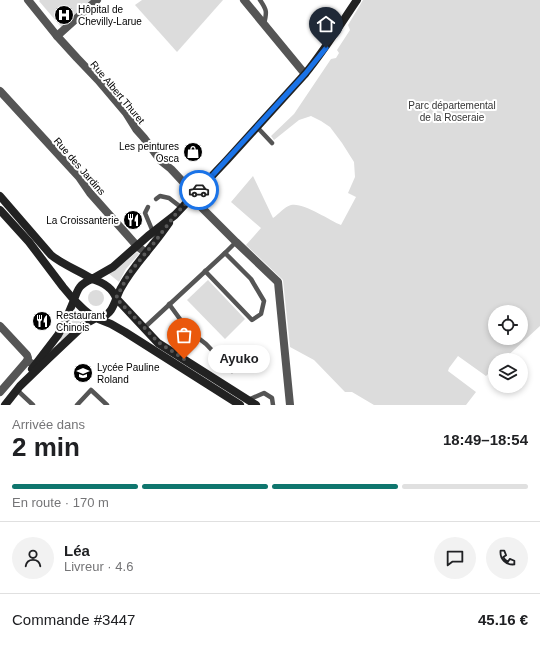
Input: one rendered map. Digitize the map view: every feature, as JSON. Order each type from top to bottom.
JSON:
[{"type":"main road","points":[[19,388],[58,335],[80,286],[113,267],[182,208],[305,74],[326,48],[357,0]]},
{"type":"main road","points":[[0,196],[51,255],[58,261],[102,282],[158,342],[256,405]]},
{"type":"main road","points":[[0,210],[29,242],[74,300],[89,314],[125,332],[240,405]]},
{"type":"main road","points":[[4,405],[19,388],[85,324],[96,318],[103,317],[111,310],[130,272],[175,215]]},
{"type":"street","name":"Rue Albert Thuret","points":[[28,0],[57,36],[126,113],[136,129],[161,161],[185,184],[192,197],[278,282],[290,405]]},
{"type":"street","points":[[57,36],[97,0]]},
{"type":"street","points":[[244,0],[305,74]]},
{"type":"street","name":"Rue des Jardins","points":[[0,91],[79,177],[90,193],[137,246],[146,253]]},
{"type":"street","points":[[0,326],[27,355],[28,358],[0,392]]},
{"type":"street","points":[[27,361],[35,365]]},
{"type":"lane","points":[[260,0],[266,9],[264,24]]},
{"type":"lane","points":[[257,127],[272,143]]},
{"type":"lane","points":[[156,199],[160,196],[169,198],[182,208]]},
{"type":"lane","points":[[148,207],[145,213],[153,232]]},
{"type":"lane","points":[[144,328],[236,242]]},
{"type":"lane","points":[[205,271],[252,320],[261,314],[264,301],[251,279],[225,253]]},
{"type":"lane","points":[[169,304],[188,330],[206,344],[232,371]]},
{"type":"lane","points":[[19,388],[33,405]]},
{"type":"lane","points":[[77,405],[91,390],[107,405]]},
{"type":"lane","points":[[248,400],[264,393],[272,398],[273,405]]},
{"type":"green space","name":"Hôpital de Chevilly-Larue","points":[[93,0],[62,28],[39,1]]},
{"type":"green space","points":[[142,0],[223,0],[177,52],[135,5]]},
{"type":"green space","name":"Parc départemental de la Roseraie","points":[[363,0],[540,0],[540,326],[528,337],[528,305],[488,305],[488,345],[519,345],[511,353],[488,353],[488,374],[486,376],[458,356],[448,371],[476,392],[466,405],[374,405],[352,392],[345,392],[314,360],[290,347],[283,280],[246,245],[261,228],[231,202],[253,176],[273,218],[286,207],[296,205],[309,209],[341,225],[356,197],[348,193],[355,177],[354,162],[330,127],[311,116],[299,120],[274,140],[271,136],[294,114],[331,59],[336,58],[339,53],[337,50],[350,30],[348,25]]},
{"type":"green space","points":[[137,252],[139,254],[126,269],[119,282],[108,273],[121,265]]},
{"type":"green space","points":[[208,280],[245,319],[225,339],[187,300]]},
{"type":"green space","points":[[96,290],[102,292],[104,298],[102,304],[96,306],[90,304],[88,298],[90,292]]},
{"type":"green space","points":[[72,313],[81,323],[61,341],[60,339],[69,324]]},
{"type":"way so far","points":[[184,359],[158,342],[116,298],[130,272],[175,215],[199,190]]},
{"type":"place","name":"Hôpital de Chevilly-Larue","points":[[64,15]]},
{"type":"place","name":"Les peintures Osca","points":[[193,152]]},
{"type":"place","name":"La Croissanterie","points":[[133,220]]},
{"type":"place","name":"Restaurant Chinois","points":[[42,321]]},
{"type":"place","name":"Ayuko","points":[[184,359]]},
{"type":"place","name":"Lycée Pauline Roland","points":[[83,373]]},
{"type":"route","points":[[199,190],[305,74],[326,48]]}]
